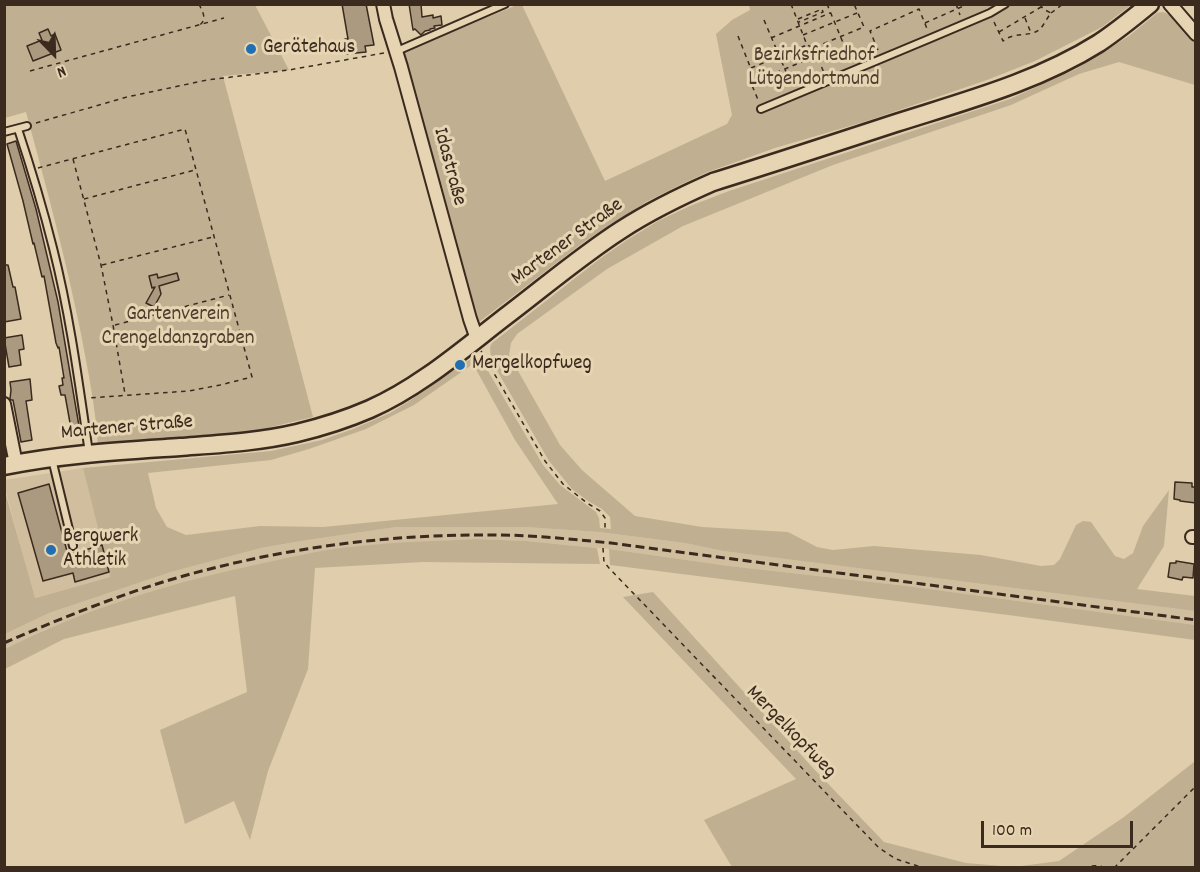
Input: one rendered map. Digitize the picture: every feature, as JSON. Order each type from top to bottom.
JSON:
[{"type":"street","name":"Idastraße","points":[[383,4],[477,339]]},
{"type":"street","name":"Martener Straße","points":[[10,465],[89,453],[268,439],[323,426],[373,407],[446,362],[592,250],[651,211],[714,182],[980,96],[1037,75],[1098,43],[1150,4]]},
{"type":"street","points":[[1170,4],[1196,34]]},
{"type":"street","points":[[4,404],[10,465]]},
{"type":"lane","points":[[396,51],[505,4]]},
{"type":"lane","points":[[761,109],[964,24],[1005,4]]},
{"type":"lane","points":[[4,132],[27,126]]},
{"type":"lane","points":[[18,129],[53,250],[72,340],[89,453]]},
{"type":"lane","points":[[52,458],[74,546]]},
{"type":"path","points":[[200,4],[205,15],[200,25]]},
{"type":"path","points":[[790,4],[807,45],[814,48],[864,27]]},
{"type":"path","points":[[827,4],[855,70]]},
{"type":"path","points":[[854,4],[864,27],[870,31],[882,59]]},
{"type":"path","points":[[870,31],[919,9],[922,4]]},
{"type":"path","points":[[956,4],[964,24]]},
{"type":"path","points":[[925,23],[969,4]]},
{"type":"path","points":[[994,22],[1004,41],[1011,36],[1032,34],[1041,28],[1051,13],[1063,4]]},
{"type":"path","points":[[999,32],[1041,5],[1043,9],[1051,13]]},
{"type":"path","points":[[822,9],[823,12],[797,21],[822,9]]},
{"type":"path","points":[[919,9],[931,38]]},
{"type":"path","points":[[771,38],[831,13]]},
{"type":"path","points":[[803,35],[858,13]]},
{"type":"path","points":[[1025,17],[1032,34]]},
{"type":"path","points":[[30,71],[224,18]]},
{"type":"path","points":[[764,20],[796,95]]},
{"type":"path","points":[[738,36],[751,69]]},
{"type":"path","points":[[761,109],[748,76],[751,69],[807,45]]},
{"type":"path","points":[[814,48],[827,82]]},
{"type":"path","points":[[27,126],[127,97],[207,80],[289,70],[396,51]]},
{"type":"path","points":[[751,83],[817,56]]},
{"type":"path","points":[[31,170],[185,129],[252,377],[220,386],[189,391],[81,399]]},
{"type":"path","points":[[73,158],[101,265],[125,395]]},
{"type":"path","points":[[84,199],[196,170]]},
{"type":"path","points":[[101,265],[214,237]]},
{"type":"path","points":[[113,325],[230,294]]},
{"type":"path","points":[[477,339],[482,354],[545,461],[563,484],[600,512],[605,518],[605,529]]},
{"type":"path","name":"Mergelkopfweg","points":[[603,548],[604,562],[609,568],[871,841],[887,854],[924,867]]},
{"type":"path","points":[[1114,867],[1196,786]]},
{"type":"path","points":[[904,867],[908,863]]},
{"type":"path","points":[[1083,867],[1101,865],[1105,867]]},
{"type":"shaded area","points":[[83,468],[110,577],[34,598],[4,480]]},
{"type":"shaded area","points":[[396,527],[525,527],[599,532],[685,543],[723,551],[1196,611],[1195,625],[609,549],[476,539],[356,546],[299,555],[121,601],[44,630],[5,649],[5,634],[49,613],[171,572],[261,548]]},
{"type":"green space","name":"Gartenverein Crengeldanzgraben","points":[[4,5],[255,5],[289,70],[223,76],[313,417],[225,438],[98,447],[91,390],[75,306],[26,112],[5,118]]},
{"type":"green space","name":"Bezirksfriedhof Lütgendortmund","points":[[517,5],[522,5],[605,181],[727,124],[732,115],[716,34],[732,20],[750,10],[749,5],[1131,5],[1102,27],[1035,61],[867,121],[775,148],[708,172],[682,184],[646,202],[584,242],[479,322],[404,52]]},
{"type":"green space","points":[[1163,12],[1172,16],[1195,43],[1195,85],[1119,62],[1079,74],[1011,105],[833,165],[683,226],[607,269],[517,334],[511,343],[509,355],[560,445],[582,470],[635,516],[702,527],[788,532],[817,547],[833,550],[874,546],[981,555],[1041,566],[1054,565],[1060,559],[1076,525],[1083,521],[1091,522],[1115,556],[1124,559],[1133,553],[1143,526],[1169,490],[1164,546],[1137,589],[1195,596],[1195,611],[723,551],[685,543],[599,532],[525,527],[396,527],[261,548],[171,572],[49,613],[5,634],[4,488],[35,598],[110,577],[83,468],[271,451],[322,440],[390,413],[465,362],[476,357],[481,359],[543,465],[560,485],[596,512],[600,528],[611,529],[610,517],[572,489],[549,461],[491,360],[492,343],[601,258],[658,221],[729,191],[1010,99],[1076,69],[1129,36],[1157,13]],"holes":[[[473,364],[515,440],[558,504],[323,527],[260,526],[186,535],[167,527],[156,508],[148,473],[271,460],[309,449],[366,429],[414,405]]]},
{"type":"green space","points":[[476,539],[597,548],[600,564],[423,562],[315,568],[308,669],[268,771],[250,840],[234,801],[185,824],[160,730],[247,692],[235,596],[64,639],[5,669],[5,649],[67,621],[164,588],[230,570],[334,549]]},
{"type":"green space","points":[[609,549],[1195,625],[1195,640],[610,565]]},
{"type":"green space","points":[[653,592],[813,768],[884,842],[966,863],[1014,867],[732,867],[704,820],[796,779],[623,597]]},
{"type":"green space","points":[[1194,762],[1196,763],[1195,867],[1014,867],[1059,861],[1124,817]]},
{"type":"building","points":[[342,4],[366,4],[374,45],[365,46],[366,52],[347,54],[345,39],[348,39]]},
{"type":"building","points":[[409,4],[421,4],[422,17],[441,16],[442,25],[434,26],[435,28],[421,35],[415,29],[413,30]]},
{"type":"building","points":[[48,29],[51,36],[55,34],[61,50],[33,61],[27,46],[42,40],[39,33]]},
{"type":"building","points":[[16,141],[36,209],[58,302],[80,432],[72,434],[65,395],[61,395],[59,386],[63,385],[62,378],[64,378],[44,276],[42,277],[7,144]]},
{"type":"building","points":[[4,265],[8,265],[13,287],[15,287],[21,319],[4,322]]},
{"type":"building","points":[[177,273],[179,280],[159,286],[161,294],[154,307],[146,303],[155,287],[152,288],[149,276],[157,274],[158,278]]},
{"type":"building","points":[[22,335],[24,349],[19,350],[21,365],[9,367],[4,338]]},
{"type":"building","points":[[30,379],[32,400],[26,401],[32,440],[21,442],[13,400],[10,399],[10,382]]},
{"type":"building","points":[[1175,482],[1192,483],[1192,487],[1196,487],[1196,503],[1174,499]]},
{"type":"building","points":[[49,484],[68,555],[102,545],[109,572],[75,582],[73,573],[43,581],[18,493]]},
{"type":"building","points":[[1176,561],[1194,564],[1193,578],[1183,577],[1182,580],[1168,577],[1170,563],[1176,563]]},
{"type":"railway","points":[[4,643],[125,595],[204,570],[243,561],[361,542],[480,535],[546,537],[611,543],[1196,620]]},
{"type":"place","name":"Gerätehaus","points":[[251,49]]},
{"type":"place","name":"Mergelkopfweg","points":[[460,365]]},
{"type":"place","name":"Bergwerk Athletik","points":[[51,550]]}]
